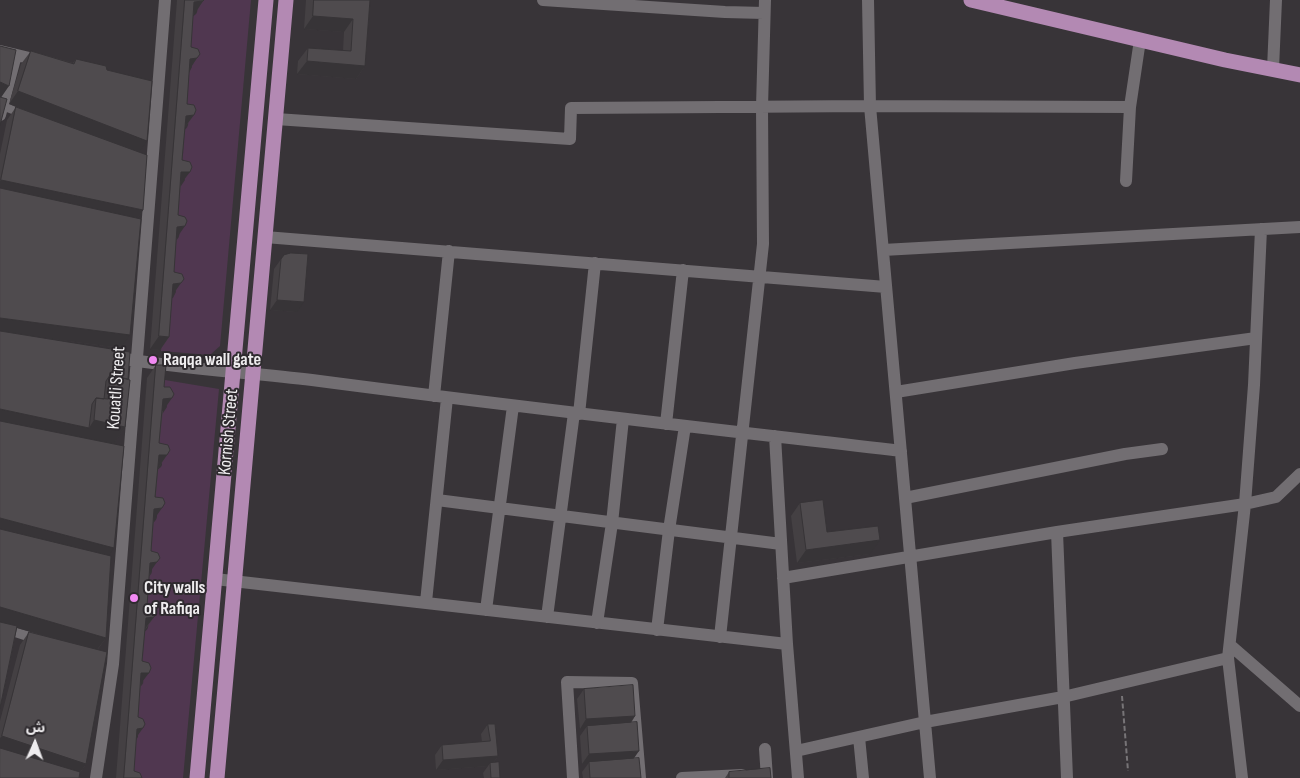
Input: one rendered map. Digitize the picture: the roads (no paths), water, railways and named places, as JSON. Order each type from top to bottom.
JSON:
[{"type":"main road","name":"Kornish Street","points":[[197,778],[266,0]]},
{"type":"main road","name":"Kornish Street","points":[[217,778],[286,0]]},
{"type":"main road","points":[[971,0],[1300,75]]},
{"type":"street","name":"Kouatli Street","points":[[96,778],[108,662],[121,569],[125,456],[136,361],[143,232],[154,90],[165,0]]},
{"type":"street","points":[[543,0],[764,6],[762,107],[763,244],[720,637]]},
{"type":"street","points":[[868,0],[870,106],[930,778]]},
{"type":"street","points":[[1273,69],[1276,0]]},
{"type":"street","points":[[1126,181],[1130,107],[1140,40]]},
{"type":"street","points":[[0,51],[54,64]]},
{"type":"street","points":[[16,55],[1,107],[38,118]]},
{"type":"street","points":[[276,119],[570,138],[571,108],[1130,107]]},
{"type":"street","points":[[883,250],[1300,227]]},
{"type":"street","points":[[1242,778],[1228,658],[1245,504],[1261,229]]},
{"type":"street","points":[[265,236],[886,287]]},
{"type":"street","points":[[434,396],[450,252]]},
{"type":"street","points":[[547,617],[595,263]]},
{"type":"street","points":[[666,424],[683,270]]},
{"type":"street","points":[[896,392],[1075,363],[1256,338]]},
{"type":"street","points":[[97,354],[136,361],[253,373],[513,406],[901,451]]},
{"type":"street","points":[[426,602],[448,398]]},
{"type":"street","points":[[486,610],[513,406]]},
{"type":"street","points":[[597,623],[612,523],[623,419]]},
{"type":"street","points":[[657,630],[669,530],[685,426]]},
{"type":"street","points":[[775,436],[787,644],[798,778]]},
{"type":"street","points":[[905,498],[1125,454],[1162,449]]},
{"type":"street","points":[[783,578],[1056,532],[1245,504],[1276,497],[1300,474]]},
{"type":"street","points":[[437,500],[781,544]]},
{"type":"street","points":[[1056,532],[1067,778]]},
{"type":"street","points":[[105,562],[121,569]]},
{"type":"street","points":[[215,579],[787,644]]},
{"type":"street","points":[[0,626],[14,635],[51,642]]},
{"type":"street","points":[[1230,645],[1300,706]]},
{"type":"street","points":[[796,751],[925,722],[1063,697],[1228,658]]},
{"type":"street","points":[[573,778],[567,682],[632,683],[640,778]]},
{"type":"street","points":[[859,737],[863,778]]},
{"type":"street","points":[[682,778],[767,776],[765,749]]},
{"type":"place","name":"Raqqa wall gate","points":[[153,360]]},
{"type":"place","name":"City walls of Rafiqa","points":[[134,598]]}]
